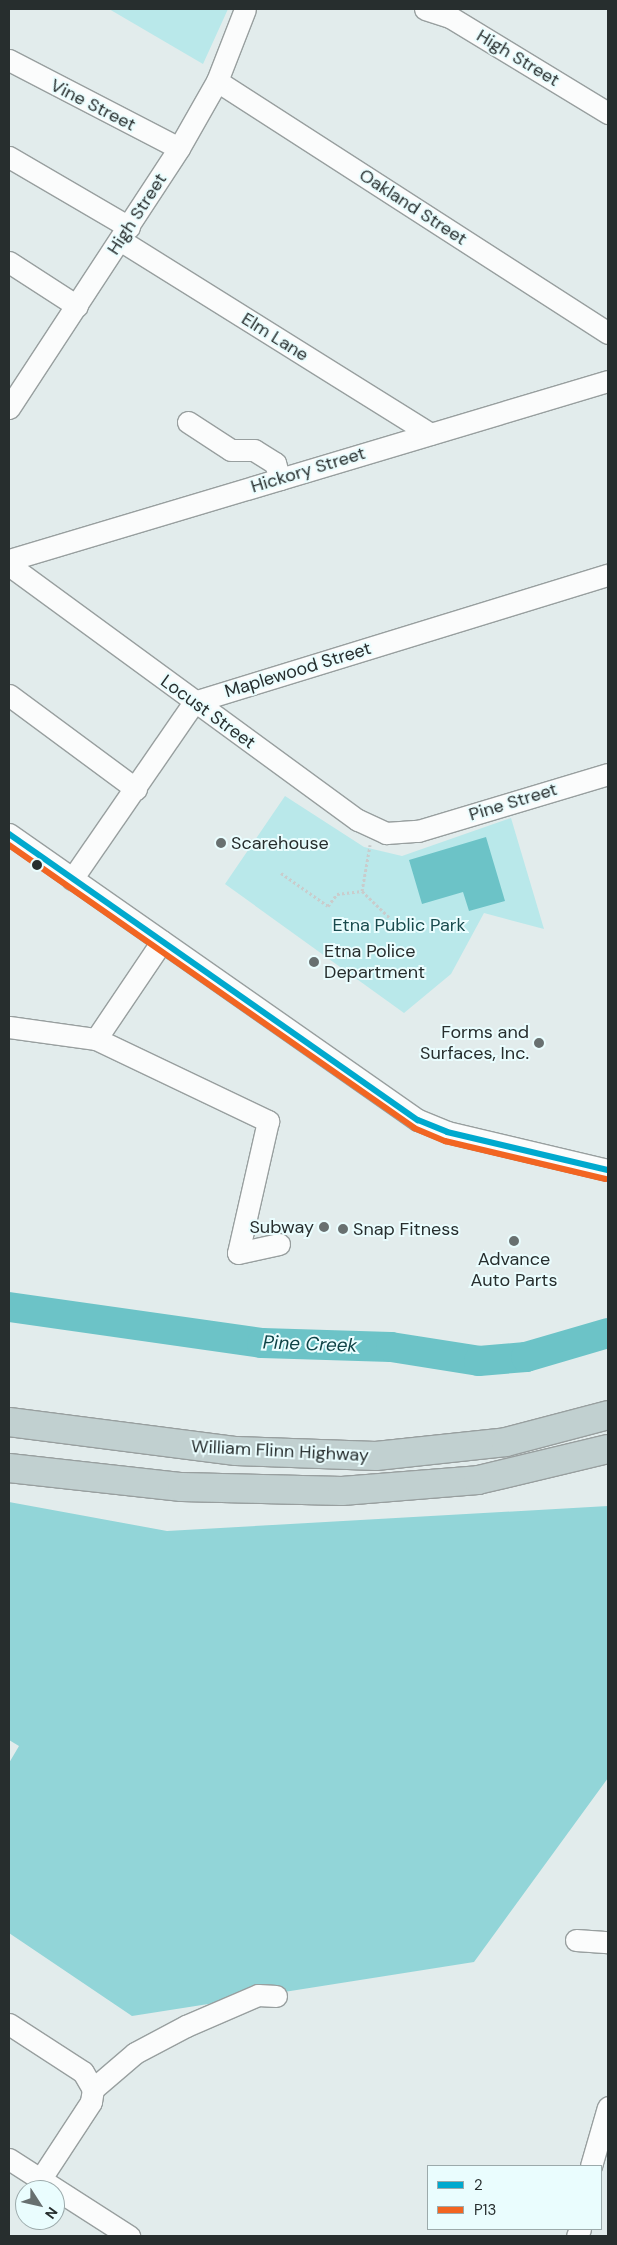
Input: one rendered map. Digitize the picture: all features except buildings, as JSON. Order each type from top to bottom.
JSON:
[{"type":"highway","name":"William Flinn Highway","points":[[9,1422],[245,1452],[376,1456],[506,1442],[608,1415]]},
{"type":"highway","name":"William Flinn Highway","points":[[9,1468],[182,1487],[342,1491],[486,1478],[608,1449]]},
{"type":"street","name":"High Street","points":[[9,408],[125,234],[179,148],[217,81],[245,9]]},
{"type":"street","name":"High Street","points":[[425,9],[450,17],[608,113]]},
{"type":"street","name":"Vine Street","points":[[9,60],[179,148]]},
{"type":"street","name":"Oakland Street","points":[[217,81],[608,333]]},
{"type":"street","name":"Elm Lane","points":[[9,156],[430,434]]},
{"type":"street","points":[[9,262],[77,306]]},
{"type":"street","name":"Hickory Street","points":[[9,560],[608,381]]},
{"type":"street","points":[[188,422],[230,450],[254,450],[275,464],[280,479]]},
{"type":"street","name":"Locust Street","points":[[9,565],[194,702],[375,828],[386,833],[418,831]]},
{"type":"street","name":"Maplewood Street","points":[[194,702],[608,575]]},
{"type":"street","points":[[9,695],[136,789]]},
{"type":"street","points":[[72,879],[136,789],[194,702]]},
{"type":"street","name":"Pine Street","points":[[418,831],[608,774]]},
{"type":"street","points":[[9,834],[418,1120],[460,1135],[608,1170]]},
{"type":"street","points":[[96,1039],[162,942]]},
{"type":"street","points":[[9,1027],[96,1039],[268,1121],[238,1253],[279,1244]]},
{"type":"street","points":[[576,1940],[608,1942]]},
{"type":"street","points":[[93,2089],[135,2053],[186,2026],[258,1995],[276,1996]]},
{"type":"street","points":[[9,2024],[83,2072],[93,2089],[91,2102],[40,2180],[9,2159]]},
{"type":"street","points":[[591,2165],[608,2108]]},
{"type":"street","points":[[602,2167],[608,2149]]},
{"type":"street","points":[[65,2196],[129,2236]]},
{"type":"path","points":[[362,891],[375,828]]},
{"type":"path","points":[[281,873],[328,906],[337,894],[362,891]]},
{"type":"path","points":[[362,891],[390,918]]},
{"type":"green space","points":[[109,9],[228,9],[203,64]]},
{"type":"green space","name":"Etna Public Park","points":[[285,796],[364,847],[402,856],[511,818],[544,929],[484,913],[451,974],[404,1013],[225,884]]},
{"type":"shaded area","points":[[486,837],[505,901],[469,911],[463,892],[422,904],[409,860]]},
{"type":"shaded area","points":[[9,1502],[167,1531],[608,1506],[608,1778],[474,1962],[132,2016],[9,1933],[9,1763],[19,1746],[9,1740]]},
{"type":"waterway","name":"Pine Creek","points":[[9,1307],[262,1343],[391,1347],[479,1361],[526,1357],[608,1333]]},
{"type":"transit line","name":"2","points":[[9,834],[418,1120],[447,1132],[608,1170]]},
{"type":"transit line","name":"P13","points":[[9,845],[414,1128],[445,1141],[606,1179]]},
{"type":"place","name":"Scarehouse","points":[[221,843]]},
{"type":"place","name":"Etna Police Department","points":[[314,962]]},
{"type":"place","name":"Forms and Surfaces, Inc.","points":[[539,1043]]},
{"type":"place","name":"Subway","points":[[324,1227]]},
{"type":"place","name":"Snap Fitness","points":[[343,1229]]},
{"type":"place","name":"Advance Auto Parts","points":[[514,1241]]}]
